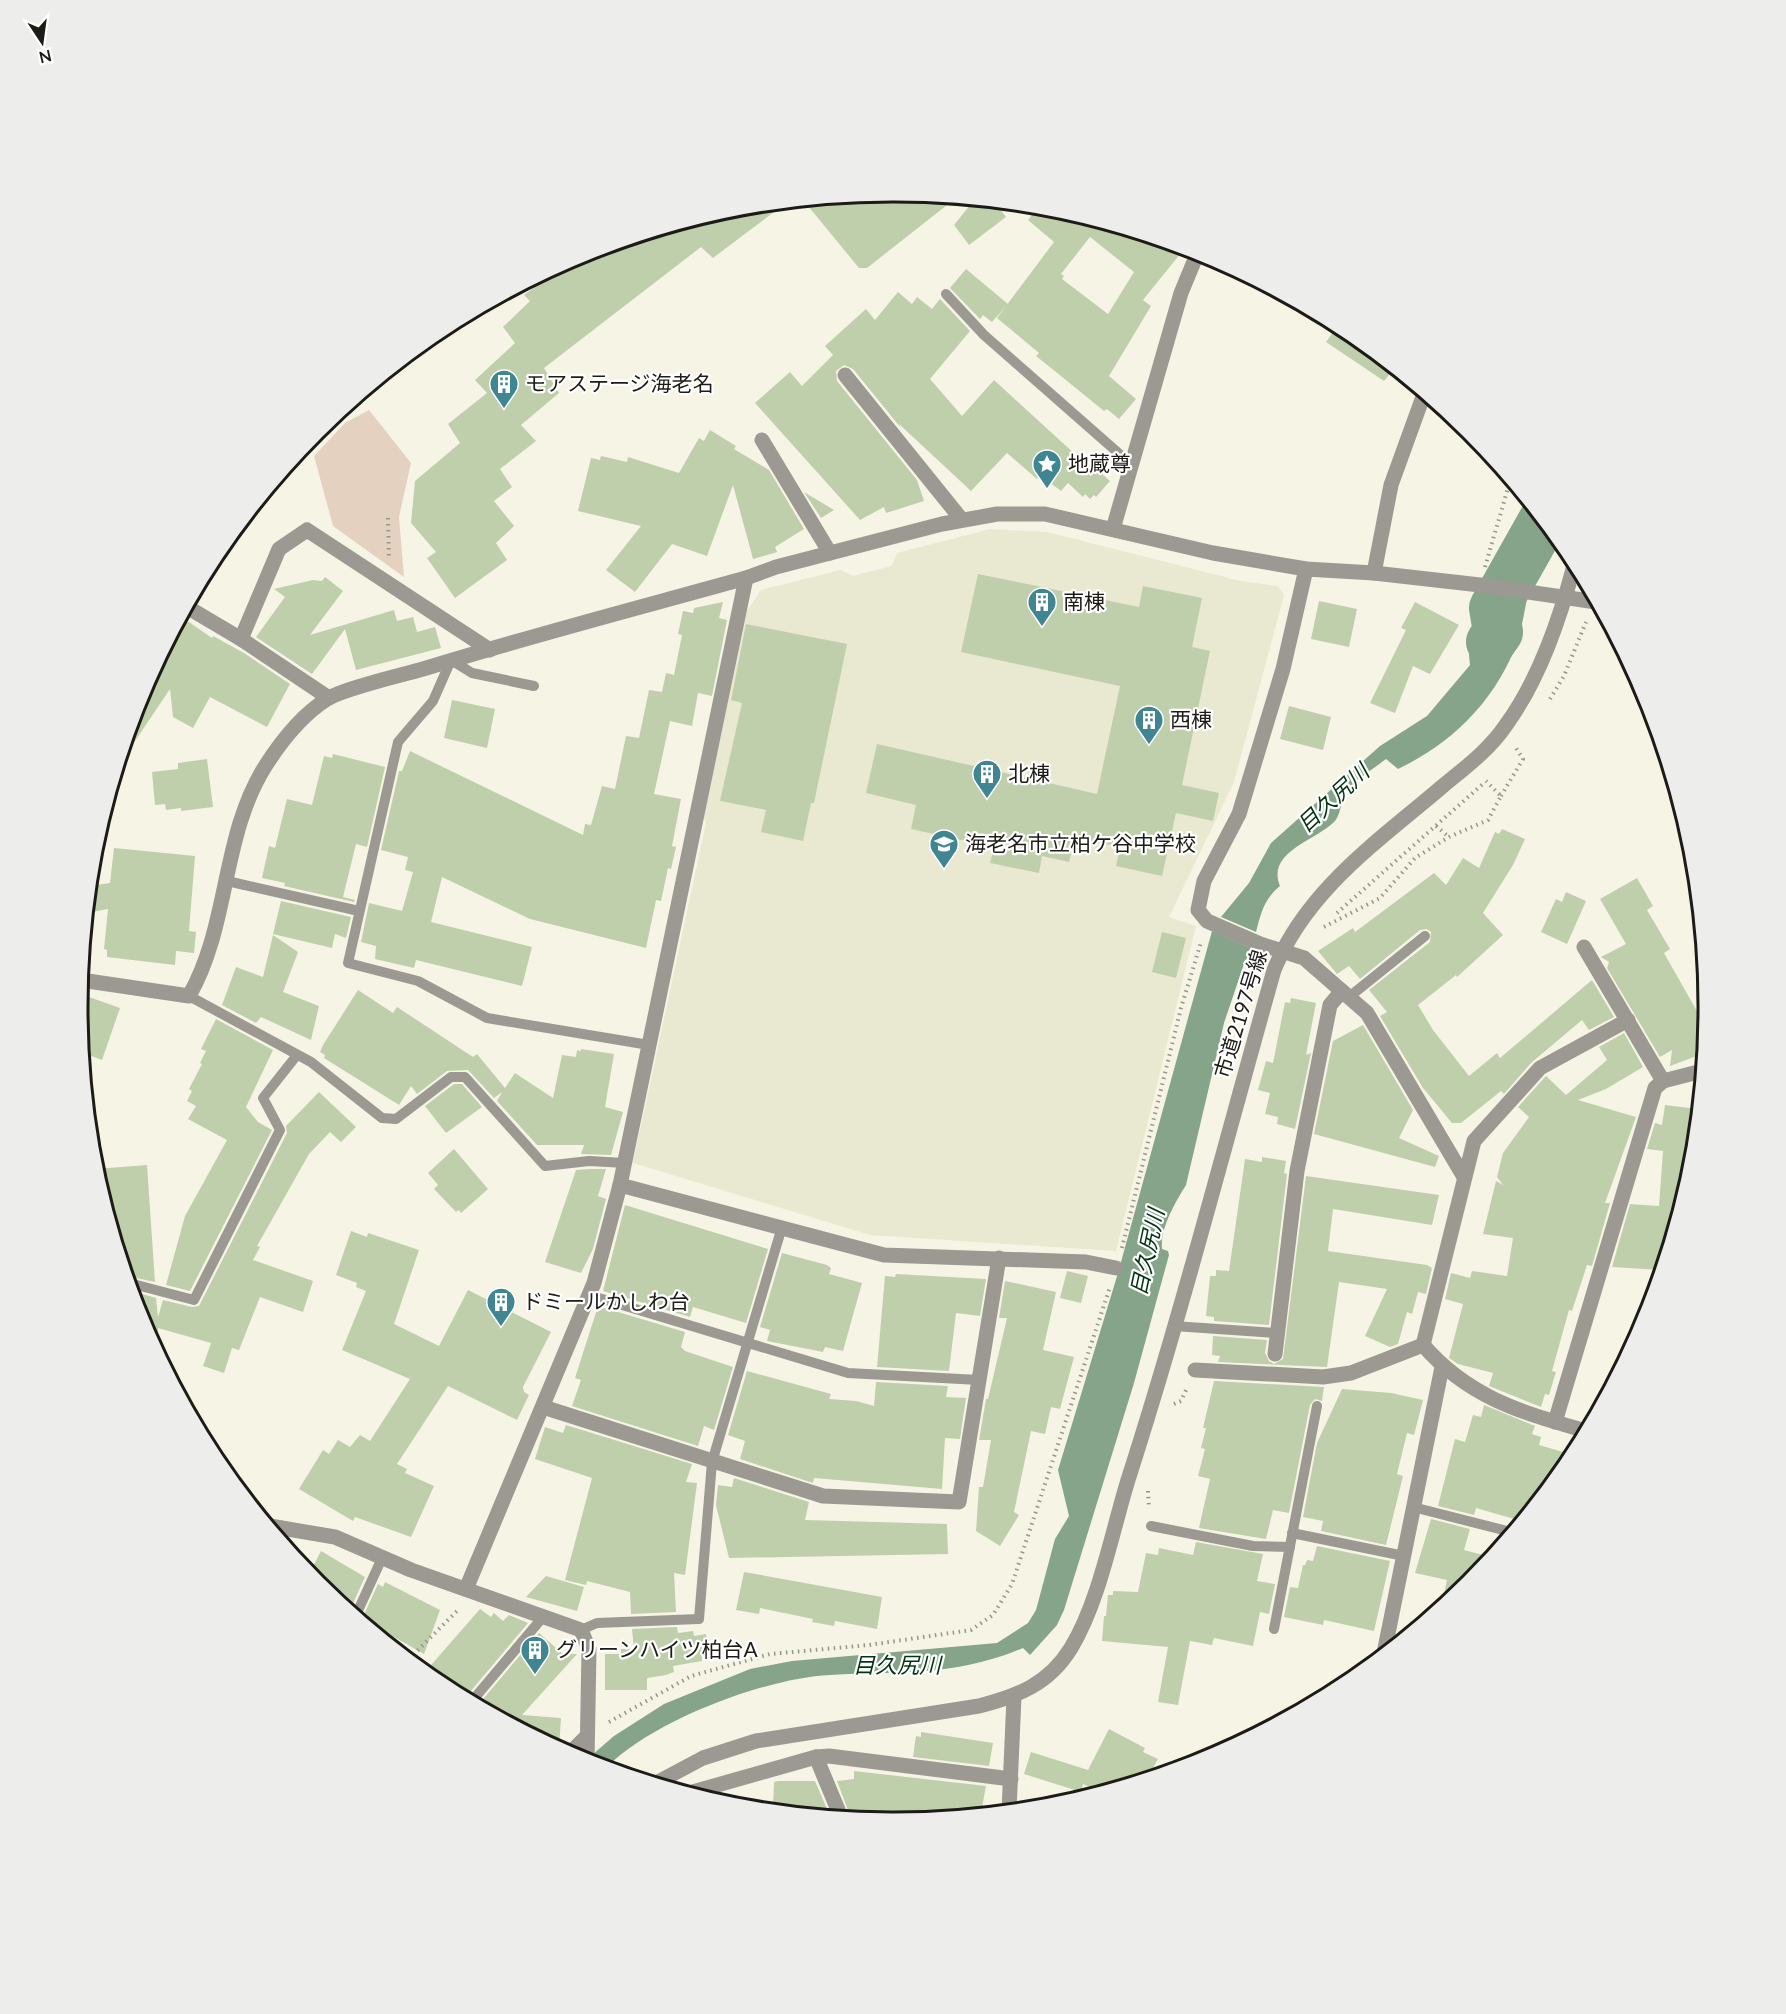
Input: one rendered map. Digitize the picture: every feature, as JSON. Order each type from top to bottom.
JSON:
[{"type":"street","points":[[1113,529],[1181,293],[1194,261]]},
{"type":"street","points":[[845,375],[962,520]]},
{"type":"street","points":[[1374,573],[1391,485],[1422,401]]},
{"type":"street","points":[[762,440],[830,553]]},
{"type":"street","points":[[89,981],[189,996],[204,971],[242,814],[265,766],[303,717],[329,698],[451,660],[830,553],[962,520],[998,514],[1045,514],[1213,553],[1305,569],[1374,573],[1483,585],[1587,601]]},
{"type":"street","points":[[241,639],[279,549],[307,530],[490,650]]},
{"type":"street","points":[[1305,569],[1283,669],[1239,814],[1204,881],[1198,910],[1207,921],[1260,944],[1304,958],[1367,1013],[1464,1177]]},
{"type":"street","name":"市道2197号線","points":[[665,1778],[703,1758],[756,1741],[979,1706],[1014,1697],[1054,1671],[1071,1648],[1087,1615],[1174,1326],[1270,981],[1282,950],[1300,919],[1352,861],[1481,754],[1506,726],[1529,687],[1566,597],[1572,575]]},
{"type":"street","points":[[466,1589],[589,1295],[620,1185],[746,578]]},
{"type":"street","points":[[193,611],[241,639],[329,698]]},
{"type":"street","points":[[1584,947],[1664,1081]]},
{"type":"street","points":[[1275,1354],[1297,1171],[1330,1005],[1346,994]]},
{"type":"street","points":[[1423,1345],[1474,1141],[1540,1068],[1628,1020]]},
{"type":"street","points":[[1555,1422],[1655,1088],[1664,1081],[1695,1073]]},
{"type":"street","points":[[620,1185],[884,1255],[1086,1262],[1116,1268]]},
{"type":"street","points":[[543,1407],[823,1496],[959,1502],[999,1258]]},
{"type":"street","points":[[1423,1345],[1442,1367],[1481,1394],[1528,1415],[1578,1429]]},
{"type":"street","points":[[1195,1370],[1323,1377],[1352,1373],[1423,1345]]},
{"type":"street","points":[[1386,1642],[1442,1367]]},
{"type":"street","points":[[280,1528],[335,1537],[382,1558],[581,1630],[589,1648],[586,1749]]},
{"type":"street","points":[[1009,1803],[1014,1697]]},
{"type":"street","points":[[705,1789],[816,1757],[829,1756],[1011,1779]]},
{"type":"street","points":[[816,1757],[838,1810]]},
{"type":"lane","points":[[946,294],[984,335],[1132,465]]},
{"type":"lane","points":[[534,686],[472,673],[451,660],[433,701],[398,742],[348,963],[418,981],[487,1018],[649,1045]]},
{"type":"lane","points":[[227,881],[359,911]]},
{"type":"lane","points":[[1346,994],[1425,936]]},
{"type":"lane","points":[[189,996],[311,1062],[382,1118],[396,1119],[451,1077],[465,1077],[545,1166],[589,1161],[625,1163]]},
{"type":"lane","points":[[139,1286],[194,1300],[280,1130],[263,1098],[297,1054]]},
{"type":"lane","points":[[581,1630],[597,1623],[699,1619],[712,1462],[750,1342],[782,1227]]},
{"type":"lane","points":[[589,1295],[848,1373],[980,1380]]},
{"type":"lane","points":[[1174,1326],[1278,1333]]},
{"type":"lane","points":[[1274,1629],[1317,1406]]},
{"type":"lane","points":[[1413,1507],[1504,1530]]},
{"type":"lane","points":[[1150,1526],[1253,1546],[1290,1547]]},
{"type":"lane","points":[[1292,1533],[1404,1556]]},
{"type":"lane","points":[[359,1608],[382,1558]]},
{"type":"lane","points":[[476,1695],[543,1617]]},
{"type":"path","points":[[1483,585],[1508,489]]},
{"type":"path","points":[[388,518],[389,584]]},
{"type":"path","points":[[1321,929],[1380,898],[1415,858],[1449,837],[1488,820],[1523,759],[1516,748]]},
{"type":"path","points":[[1486,781],[1501,796]]},
{"type":"path","points":[[1436,826],[1449,837]]},
{"type":"path","points":[[414,1653],[444,1626],[462,1605],[466,1589]]},
{"type":"shaded area","points":[[369,410],[411,463],[399,517],[404,577],[333,526],[314,456],[345,423]]},
{"type":"shaded area","name":"海老名市立柏ケ谷中学校","points":[[990,529],[1047,532],[1241,581],[1278,586],[1284,595],[1234,782],[1169,917],[1196,926],[1116,1251],[870,1235],[633,1163],[706,823],[704,817],[747,611],[761,590],[841,570],[853,576],[892,566],[897,553]]},
{"type":"water","points":[[1535,523],[1546,537],[1536,564],[1528,575],[1494,570],[1502,553],[1525,539]]},
{"type":"water","points":[[1485,591],[1527,599],[1518,640],[1498,681],[1485,700],[1471,717],[1437,746],[1398,769],[1386,759],[1351,786],[1344,796],[1334,822],[1295,848],[1280,864],[1278,874],[1280,886],[1267,901],[1256,932],[1221,917],[1249,883],[1271,843],[1380,746],[1427,716],[1470,665],[1469,655]]},
{"type":"water","points":[[1212,931],[1253,949],[1245,961],[1224,1023],[1186,1185],[1169,1216],[1163,1233],[1162,1249],[1168,1251],[1169,1255],[1134,1383],[1064,1610],[1057,1625],[1030,1655],[1023,1648],[974,1664],[951,1668],[830,1675],[774,1684],[743,1693],[680,1719],[651,1734],[614,1761],[594,1753],[614,1736],[664,1704],[750,1669],[792,1661],[997,1643],[1028,1623],[1036,1610],[1055,1539],[1069,1516],[1058,1470],[1118,1273]]},
{"type":"building","points":[[893,202],[948,204],[867,268],[859,268],[809,207]]},
{"type":"building","points":[[969,206],[1000,209],[1006,217],[969,245],[954,225]]},
{"type":"building","name":"モアステージ海老名","points":[[775,211],[713,258],[701,247],[544,368],[559,393],[521,425],[536,441],[500,469],[512,487],[494,501],[514,526],[496,543],[507,560],[455,598],[427,558],[436,552],[411,523],[415,481],[460,443],[448,424],[487,393],[475,380],[515,343],[503,327],[530,301],[524,295],[539,284],[634,245],[685,230]]},
{"type":"building","points":[[1032,215],[1101,230],[1179,255],[1143,300],[1151,306],[1109,376],[1136,399],[1119,419],[1107,409],[1104,411],[1036,356],[1039,353],[997,318],[1054,242],[1028,220]],"holes":[[[1090,237],[1134,272],[1108,314],[1062,279],[1064,276],[1061,274]]]},
{"type":"building","points":[[966,269],[1008,304],[992,322],[983,315],[980,319],[950,288]]},
{"type":"building","points":[[898,292],[912,304],[917,297],[932,309],[940,299],[970,331],[930,379],[962,416],[994,380],[1088,466],[1090,463],[1110,481],[1096,497],[1094,495],[1090,499],[1085,494],[1083,497],[1068,483],[1061,491],[1040,475],[1037,479],[1007,453],[971,491],[899,424],[901,428],[853,369],[844,365],[836,371],[837,381],[917,480],[924,501],[886,513],[884,507],[860,520],[755,403],[790,372],[802,386],[833,355],[825,346],[866,309],[875,320]]},
{"type":"building","points":[[1332,333],[1390,374],[1384,381],[1326,342]]},
{"type":"building","points":[[710,430],[736,446],[734,449],[769,470],[804,529],[775,547],[777,552],[753,559],[733,485],[707,556],[672,544],[635,592],[606,570],[641,526],[578,511],[591,458],[600,460],[601,456],[627,462],[628,457],[679,473],[699,438],[704,441]]},
{"type":"building","points":[[804,492],[834,510],[821,518]]},
{"type":"building","points":[[978,574],[1139,607],[1143,586],[1202,598],[1192,647],[1210,651],[1182,785],[1219,793],[1213,821],[1176,813],[1162,876],[1116,866],[1120,847],[1075,838],[1069,862],[1042,856],[1039,873],[990,863],[994,847],[911,829],[916,805],[866,793],[877,744],[1097,794],[1120,686],[961,652]]},
{"type":"building","points":[[325,577],[343,591],[310,635],[394,610],[397,621],[413,617],[417,632],[435,627],[441,648],[356,670],[345,629],[312,674],[256,637],[285,597],[274,589],[313,580],[322,581]]},
{"type":"building","points":[[1319,601],[1357,609],[1349,647],[1311,639]]},
{"type":"building","points":[[723,602],[719,618],[727,620],[712,696],[698,693],[692,726],[670,721],[654,794],[681,799],[672,846],[676,847],[671,869],[668,868],[661,901],[656,900],[646,948],[530,919],[442,877],[431,922],[532,947],[522,986],[416,960],[414,968],[375,959],[376,946],[361,942],[369,903],[402,911],[413,872],[405,870],[408,857],[381,850],[399,771],[402,771],[410,751],[583,835],[585,824],[591,825],[602,786],[615,789],[626,736],[639,738],[649,690],[662,692],[666,673],[674,675],[682,635],[678,634],[683,611],[693,613],[694,608]]},
{"type":"building","points":[[1415,602],[1459,625],[1430,674],[1413,666],[1395,713],[1370,703],[1406,630],[1401,628]]},
{"type":"building","points":[[187,622],[212,638],[213,636],[244,653],[290,684],[267,727],[210,697],[193,728],[173,717],[170,689],[132,746],[171,651]]},
{"type":"building","points":[[746,624],[847,644],[814,803],[811,803],[803,841],[761,832],[766,810],[720,801],[742,703],[731,700]]},
{"type":"building","points":[[452,700],[495,709],[487,748],[444,738]]},
{"type":"building","points":[[1289,706],[1331,717],[1323,750],[1280,739]]},
{"type":"building","points":[[333,754],[385,767],[367,847],[356,844],[343,897],[355,900],[354,902],[284,886],[285,883],[262,878],[269,846],[275,848],[287,799],[312,805],[324,756],[332,758]]},
{"type":"building","points":[[207,759],[213,807],[181,811],[181,808],[166,810],[165,804],[155,805],[152,772],[178,769],[178,763]]},
{"type":"building","points":[[1502,829],[1525,839],[1513,865],[1483,913],[1503,935],[1457,977],[1456,975],[1418,1005],[1433,1030],[1469,1076],[1497,1053],[1500,1058],[1592,980],[1614,1017],[1589,1030],[1582,1020],[1531,1063],[1504,1094],[1501,1091],[1461,1123],[1452,1123],[1423,1088],[1380,1016],[1387,1012],[1369,990],[1430,942],[1431,932],[1427,929],[1420,930],[1360,979],[1349,966],[1337,974],[1318,951],[1353,928],[1355,932],[1434,873],[1446,885],[1463,858],[1479,868],[1495,832],[1499,834]]},
{"type":"building","points":[[114,848],[195,856],[189,931],[196,932],[194,953],[176,951],[175,965],[107,957],[107,950],[104,949],[108,909],[94,912],[98,885],[110,883]]},
{"type":"building","points":[[1637,878],[1653,906],[1647,910],[1670,949],[1664,953],[1698,1013],[1696,1056],[1670,1066],[1672,1050],[1660,1057],[1607,968],[1609,962],[1601,957],[1626,944],[1600,899]]},
{"type":"building","points":[[1566,892],[1586,901],[1567,944],[1541,932],[1556,899],[1562,902]]},
{"type":"building","points":[[281,901],[351,917],[346,938],[335,934],[332,948],[273,934]]},
{"type":"building","points":[[1162,932],[1186,938],[1176,978],[1152,972]]},
{"type":"building","points":[[273,935],[298,952],[283,992],[319,1006],[311,1040],[261,1017],[256,1023],[222,1005],[236,967],[263,977]]},
{"type":"building","points":[[358,990],[393,1013],[397,1007],[473,1057],[477,1054],[505,1088],[515,1073],[553,1098],[562,1055],[576,1057],[577,1050],[581,1051],[581,1049],[614,1054],[605,1107],[623,1112],[611,1155],[581,1154],[584,1145],[537,1145],[497,1101],[502,1092],[494,1098],[468,1070],[447,1071],[417,1094],[411,1086],[399,1105],[324,1058],[325,1055],[320,1052],[323,1045]]},
{"type":"building","points":[[89,997],[120,1008],[102,1060],[90,1056]]},
{"type":"building","points":[[1291,998],[1316,1003],[1306,1055],[1311,1053],[1295,1129],[1277,1124],[1278,1117],[1265,1114],[1270,1093],[1258,1090],[1266,1061],[1273,1063],[1285,1002],[1290,1003]]},
{"type":"building","points":[[216,1019],[273,1050],[246,1107],[258,1122],[272,1130],[190,1291],[166,1285],[185,1216],[227,1140],[188,1119],[196,1106],[187,1101],[192,1091],[189,1089],[206,1051],[201,1049]]},
{"type":"building","points":[[1363,1025],[1413,1110],[1399,1138],[1439,1156],[1435,1167],[1314,1134],[1333,1041]]},
{"type":"building","points":[[1624,1033],[1643,1067],[1606,1089],[1578,1100],[1636,1117],[1605,1203],[1610,1203],[1592,1266],[1587,1265],[1572,1311],[1569,1310],[1552,1371],[1556,1372],[1549,1395],[1545,1394],[1541,1407],[1489,1386],[1493,1373],[1458,1364],[1449,1358],[1463,1304],[1445,1299],[1451,1273],[1470,1278],[1472,1271],[1507,1276],[1513,1238],[1483,1234],[1496,1181],[1503,1185],[1497,1177],[1503,1153],[1529,1117],[1518,1107],[1546,1076],[1566,1095],[1607,1060],[1599,1047]]},
{"type":"building","points":[[454,1084],[462,1084],[482,1107],[446,1133],[425,1106]]},
{"type":"building","points":[[319,1092],[356,1127],[341,1142],[330,1132],[309,1154],[257,1246],[260,1247],[253,1260],[313,1281],[303,1312],[260,1297],[239,1350],[232,1348],[224,1373],[203,1366],[211,1343],[158,1328],[158,1334],[142,1294],[156,1298],[158,1317],[163,1300],[192,1307],[199,1306],[287,1133],[286,1126]]},
{"type":"building","points":[[1665,1105],[1691,1108],[1682,1164],[1655,1266],[1654,1270],[1612,1267],[1630,1204],[1659,1206],[1663,1151],[1647,1149],[1655,1123],[1662,1125]]},
{"type":"building","points":[[454,1149],[488,1189],[461,1213],[459,1210],[456,1212],[434,1189],[438,1185],[428,1173]]},
{"type":"building","points":[[1262,1157],[1286,1161],[1284,1173],[1287,1174],[1269,1325],[1214,1321],[1214,1317],[1206,1316],[1210,1276],[1216,1276],[1216,1270],[1229,1271],[1245,1159],[1262,1162]]},
{"type":"building","points":[[147,1165],[155,1282],[136,1278],[116,1215],[105,1168]]},
{"type":"building","points":[[606,1169],[598,1196],[606,1199],[593,1249],[581,1273],[545,1262],[576,1170]]},
{"type":"building","points":[[1306,1176],[1439,1195],[1432,1225],[1333,1209],[1328,1251],[1427,1265],[1432,1268],[1426,1294],[1418,1292],[1412,1314],[1407,1312],[1398,1344],[1390,1347],[1365,1336],[1387,1289],[1339,1282],[1327,1367],[1218,1362],[1220,1356],[1212,1355],[1213,1336],[1267,1340],[1265,1353],[1269,1361],[1274,1364],[1283,1359]]},
{"type":"building","points":[[625,1205],[768,1249],[746,1323],[693,1307],[690,1317],[603,1291]]},
{"type":"building","points":[[351,1231],[367,1237],[368,1233],[419,1250],[394,1324],[439,1346],[468,1290],[551,1332],[523,1387],[524,1392],[529,1395],[517,1420],[448,1386],[397,1464],[407,1469],[405,1473],[434,1486],[411,1537],[355,1517],[353,1521],[299,1489],[323,1450],[329,1454],[338,1440],[350,1447],[360,1435],[370,1441],[410,1379],[342,1350],[366,1291],[356,1287],[357,1283],[336,1275]]},
{"type":"building","points":[[782,1253],[827,1265],[831,1268],[829,1274],[862,1283],[843,1351],[825,1347],[823,1352],[767,1341],[770,1330],[760,1327]]},
{"type":"building","points":[[1067,1271],[1088,1276],[1081,1303],[1060,1298]]},
{"type":"building","points":[[896,1274],[986,1279],[980,1316],[956,1313],[949,1371],[877,1367],[885,1276],[895,1277]]},
{"type":"building","points":[[1005,1281],[1056,1292],[1043,1350],[1074,1357],[1060,1409],[1051,1407],[1045,1434],[1031,1431],[1014,1512],[1019,1515],[1000,1546],[976,1531],[979,1487],[983,1487],[991,1440],[979,1440],[986,1399],[988,1399],[1007,1318],[999,1318]]},
{"type":"building","points":[[598,1306],[685,1332],[681,1347],[685,1351],[733,1367],[714,1430],[704,1426],[698,1446],[572,1406],[581,1380],[575,1378]]},
{"type":"building","points":[[747,1371],[831,1394],[829,1399],[856,1401],[874,1406],[876,1382],[948,1386],[946,1397],[966,1398],[960,1439],[945,1438],[942,1489],[814,1478],[813,1483],[740,1459],[745,1441],[728,1435]]},
{"type":"building","points":[[1214,1381],[1324,1387],[1322,1401],[1315,1399],[1310,1405],[1289,1513],[1273,1510],[1266,1539],[1199,1528],[1210,1479],[1198,1476],[1205,1449],[1201,1448],[1206,1428],[1203,1428]]},
{"type":"building","points":[[1342,1389],[1391,1393],[1423,1400],[1414,1435],[1407,1433],[1397,1474],[1403,1476],[1386,1545],[1321,1531],[1323,1521],[1303,1517],[1317,1443]]},
{"type":"building","points":[[1484,1405],[1535,1426],[1532,1434],[1541,1437],[1539,1445],[1563,1452],[1513,1519],[1476,1508],[1474,1515],[1438,1506],[1455,1439],[1465,1442],[1473,1415],[1481,1417]]},
{"type":"building","points":[[566,1425],[692,1464],[686,1482],[697,1483],[685,1575],[674,1573],[676,1612],[631,1614],[630,1592],[587,1581],[586,1585],[565,1580],[592,1478],[535,1459],[545,1427],[563,1433]]},
{"type":"building","points":[[734,1478],[809,1502],[805,1520],[947,1524],[948,1554],[729,1558],[716,1505],[718,1485],[732,1487]]},
{"type":"building","points":[[1431,1519],[1470,1529],[1464,1550],[1482,1555],[1444,1592],[1447,1580],[1415,1573]]},
{"type":"building","points":[[1196,1542],[1263,1554],[1257,1581],[1275,1584],[1269,1614],[1260,1612],[1253,1646],[1214,1638],[1212,1645],[1190,1641],[1178,1705],[1158,1702],[1168,1647],[1102,1641],[1108,1595],[1113,1595],[1113,1591],[1138,1592],[1146,1553],[1158,1555],[1159,1548],[1193,1555]]},
{"type":"building","points":[[1317,1546],[1390,1561],[1374,1631],[1324,1620],[1323,1625],[1284,1617],[1290,1587],[1298,1588],[1303,1565],[1307,1560],[1313,1561]]},
{"type":"building","points":[[321,1551],[365,1577],[353,1603],[324,1576],[314,1565]]},
{"type":"building","points":[[744,1572],[882,1597],[877,1629],[835,1621],[834,1626],[812,1622],[813,1619],[760,1608],[759,1614],[736,1610]]},
{"type":"building","points":[[546,1576],[584,1587],[577,1611],[526,1597]]},
{"type":"building","points":[[385,1582],[440,1610],[424,1654],[392,1636],[365,1613],[378,1584],[383,1587]]},
{"type":"building","points":[[480,1609],[491,1617],[494,1613],[503,1621],[509,1615],[528,1623],[471,1691],[431,1665]]},
{"type":"building","points":[[677,1627],[678,1633],[693,1631],[694,1636],[706,1634],[710,1655],[702,1656],[702,1661],[673,1666],[674,1672],[666,1675],[647,1678],[647,1690],[605,1690],[605,1654],[621,1654],[621,1649],[634,1649],[632,1629]]},
{"type":"building","points":[[539,1633],[563,1654],[577,1654],[522,1715],[561,1718],[560,1739],[483,1699]]},
{"type":"building","points":[[1109,1729],[1145,1748],[1143,1752],[1158,1759],[1152,1769],[1089,1787],[1083,1784],[1082,1788],[1075,1790],[1024,1774],[1031,1752],[1088,1770]]},
{"type":"building","points":[[921,1732],[993,1743],[989,1766],[913,1757],[916,1736],[921,1737]]},
{"type":"building","points":[[854,1771],[986,1786],[982,1807],[893,1812],[848,1810],[837,1781],[854,1779]]},
{"type":"building","points":[[815,1781],[827,1809],[773,1802],[774,1782]]},
{"type":"waterway","name":"目久尻川","points":[[1491,642],[1498,632],[1494,608],[1539,528]]},
{"type":"place","name":"モアステージ海老名","points":[[504,410]]},
{"type":"place","name":"地蔵尊","points":[[1047,490]]},
{"type":"place","name":"南棟","points":[[1042,628]]},
{"type":"place","name":"西棟","points":[[1149,746]]},
{"type":"place","name":"北棟","points":[[987,800]]},
{"type":"place","name":"海老名市立柏ケ谷中学校","points":[[944,870]]},
{"type":"place","name":"ドミールかしわ台","points":[[501,1328]]},
{"type":"place","name":"グリーンハイツ柏台A","points":[[535,1676]]}]
